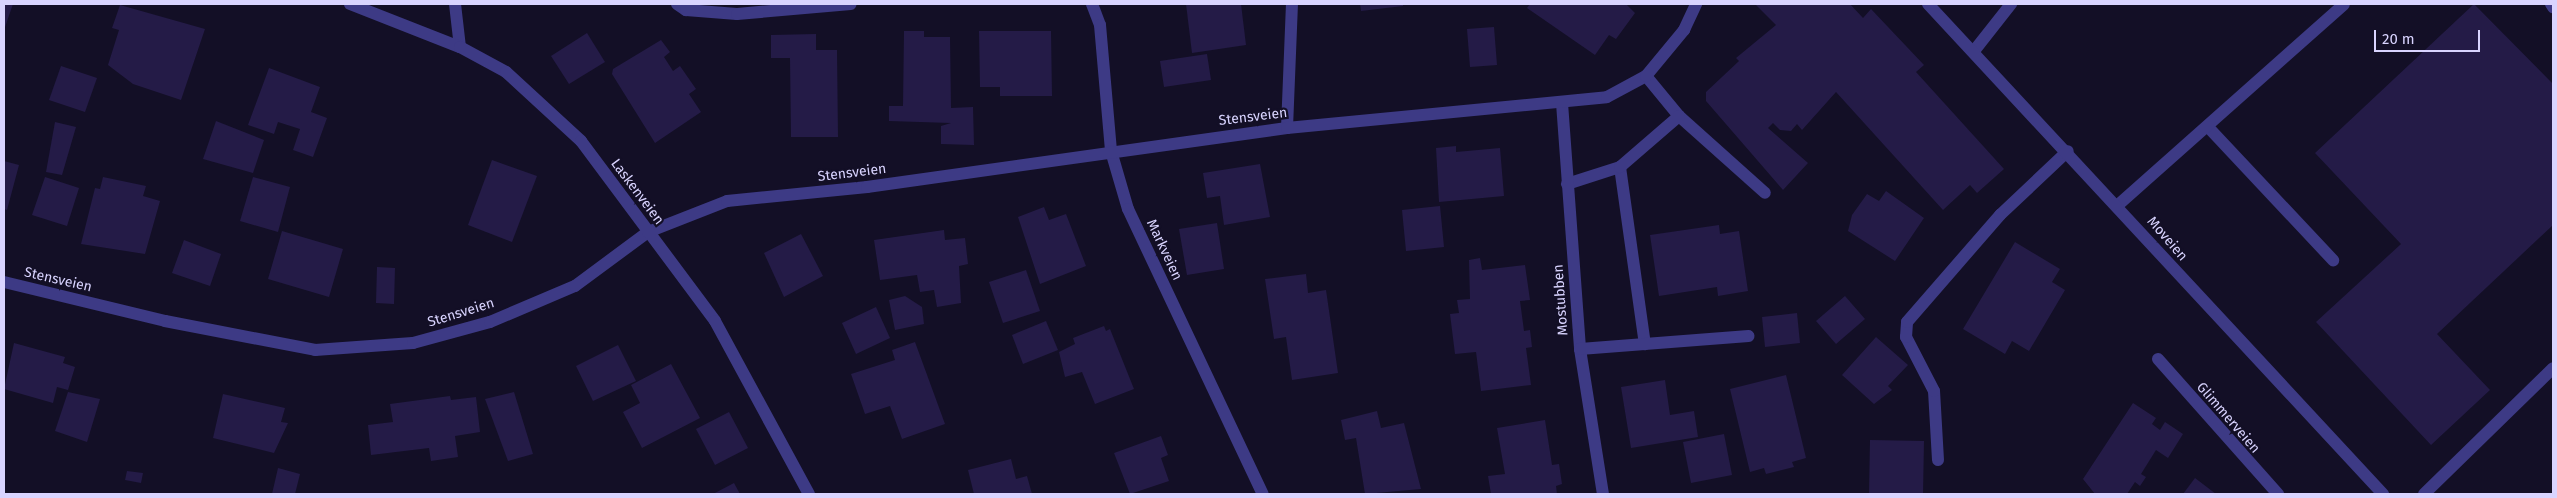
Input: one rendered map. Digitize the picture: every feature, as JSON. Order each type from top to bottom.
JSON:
[{"type":"street","name":"Laskenveien","points":[[350,4],[460,47],[537,96],[581,142],[715,320],[809,494]]},
{"type":"street","points":[[455,4],[460,47]]},
{"type":"street","points":[[677,4],[686,10],[737,14],[851,4]]},
{"type":"street","name":"Markveien","points":[[1092,4],[1100,25],[1111,151],[1128,209],[1263,494]]},
{"type":"street","points":[[1287,128],[1292,4]]},
{"type":"street","name":"Stensveien","points":[[4,282],[165,321],[316,350],[414,343],[490,322],[575,286],[648,232],[727,201],[867,187],[1111,151],[1287,128],[1562,103],[1607,97],[1646,76],[1684,30],[1696,4]]},
{"type":"street","name":"Moveien","points":[[1928,4],[2068,151],[2383,494]]},
{"type":"street","points":[[1974,51],[2011,4]]},
{"type":"street","points":[[2118,206],[2344,4]]},
{"type":"street","points":[[1646,76],[1679,116],[1765,193]]},
{"type":"street","name":"Mostubben","points":[[1562,103],[1580,349],[1603,494]]},
{"type":"street","points":[[1567,184],[1620,166],[1679,116]]},
{"type":"street","points":[[2208,127],[2332,260]]},
{"type":"street","points":[[1938,460],[1934,391],[1906,337],[1907,322],[2000,215],[2068,151]]},
{"type":"street","points":[[1620,166],[1645,344]]},
{"type":"street","points":[[1580,349],[1748,336]]},
{"type":"street","name":"Glimmerveien","points":[[2158,359],[2278,494]]},
{"type":"street","points":[[2424,494],[2553,368]]},
{"type":"building","points":[[4,4],[13,4],[4,30]]},
{"type":"building","points":[[1186,4],[1241,4],[1246,45],[1192,53]]},
{"type":"building","points":[[1360,4],[1403,4],[1403,6],[1361,11]]},
{"type":"building","points":[[1530,4],[1626,4],[1635,13],[1616,39],[1609,35],[1595,55],[1527,8]]},
{"type":"building","points":[[1755,4],[1850,4],[1863,18],[1871,9],[1924,65],[1916,72],[2004,169],[1977,193],[1970,185],[1943,210],[1836,92],[1802,130],[1797,124],[1791,131],[1780,130],[1773,123],[1768,128],[1808,163],[1783,190],[1706,101],[1706,92],[1739,61],[1736,58],[1776,25]]},
{"type":"building","points":[[2474,4],[2553,84],[2553,225],[2437,334],[2490,390],[2431,445],[2316,322],[2401,244],[2315,153]]},
{"type":"building","points":[[120,5],[205,29],[181,100],[133,84],[108,65],[119,30],[112,28]]},
{"type":"building","points":[[1494,27],[1497,65],[1470,67],[1467,29]]},
{"type":"building","points":[[904,31],[924,31],[924,37],[950,37],[951,108],[973,107],[974,145],[941,144],[941,126],[951,123],[889,121],[889,106],[903,106]]},
{"type":"building","points":[[979,31],[1051,31],[1052,96],[1000,96],[1000,87],[980,87]]},
{"type":"building","points":[[587,33],[605,62],[569,84],[551,56]]},
{"type":"building","points":[[816,34],[816,50],[837,50],[838,137],[791,137],[790,58],[771,58],[771,35]]},
{"type":"building","points":[[661,40],[670,52],[664,57],[673,71],[680,66],[696,89],[689,94],[701,112],[655,143],[612,74],[613,69]]},
{"type":"building","points":[[1207,54],[1211,80],[1164,87],[1160,61]]},
{"type":"building","points":[[61,66],[97,78],[85,112],[49,100]]},
{"type":"building","points":[[269,68],[320,87],[311,112],[327,118],[313,157],[293,150],[300,129],[278,122],[274,134],[248,125]]},
{"type":"building","points":[[216,121],[264,140],[253,173],[203,159]]},
{"type":"building","points":[[55,122],[76,127],[62,175],[46,172]]},
{"type":"building","points":[[1456,146],[1456,152],[1500,148],[1504,196],[1439,202],[1436,148]]},
{"type":"building","points":[[492,160],[537,176],[512,242],[468,225]]},
{"type":"building","points":[[4,161],[19,165],[7,210],[4,209]]},
{"type":"building","points":[[1260,164],[1270,217],[1224,225],[1220,196],[1207,198],[1203,173]]},
{"type":"building","points":[[45,177],[79,188],[67,226],[32,215]]},
{"type":"building","points":[[103,177],[146,186],[143,196],[160,201],[145,254],[81,244],[95,188],[100,189]]},
{"type":"building","points":[[253,177],[290,187],[278,232],[240,221]]},
{"type":"building","points":[[1886,191],[1924,218],[1895,261],[1848,231],[1852,215],[1867,194],[1879,201]]},
{"type":"building","points":[[1440,206],[1444,247],[1406,251],[1402,210]]},
{"type":"building","points":[[1044,207],[1049,220],[1066,214],[1086,266],[1040,284],[1018,217]]},
{"type":"building","points":[[1217,223],[1224,269],[1187,275],[1179,229]]},
{"type":"building","points":[[1719,225],[1720,234],[1739,231],[1748,291],[1718,296],[1717,287],[1659,296],[1650,235]]},
{"type":"building","points":[[944,230],[945,240],[965,238],[968,264],[959,266],[961,303],[937,307],[934,290],[920,292],[917,275],[880,280],[874,240]]},
{"type":"building","points":[[282,231],[343,249],[329,297],[268,279]]},
{"type":"building","points":[[801,234],[823,276],[784,297],[764,253]]},
{"type":"building","points":[[184,240],[221,254],[210,286],[172,273]]},
{"type":"building","points":[[2015,242],[2060,269],[2052,282],[2065,290],[2029,351],[2012,341],[2005,354],[1963,329]]},
{"type":"building","points":[[1480,258],[1482,270],[1525,265],[1530,300],[1520,301],[1524,331],[1530,330],[1532,347],[1526,348],[1531,385],[1481,391],[1476,352],[1455,354],[1450,314],[1459,313],[1457,300],[1470,299],[1469,260]]},
{"type":"building","points":[[377,267],[395,268],[394,304],[376,303]]},
{"type":"building","points":[[1026,270],[1040,311],[1003,323],[989,282]]},
{"type":"building","points":[[1306,274],[1308,293],[1326,290],[1338,373],[1292,380],[1286,337],[1274,339],[1265,279]]},
{"type":"building","points":[[905,296],[922,307],[924,324],[895,330],[889,300]]},
{"type":"building","points":[[1845,296],[1865,319],[1836,344],[1816,321]]},
{"type":"building","points":[[876,307],[890,338],[856,354],[842,323]]},
{"type":"building","points":[[1797,313],[1800,343],[1765,347],[1762,317]]},
{"type":"building","points":[[1046,321],[1058,350],[1023,364],[1012,335]]},
{"type":"building","points":[[1104,326],[1106,331],[1110,329],[1134,389],[1095,404],[1082,372],[1065,377],[1059,352],[1075,344],[1073,338]]},
{"type":"building","points":[[1876,337],[1908,365],[1888,386],[1892,390],[1874,404],[1842,375]]},
{"type":"building","points":[[915,342],[945,424],[902,439],[890,406],[865,414],[851,374],[895,360],[892,350]]},
{"type":"building","points":[[14,343],[65,357],[63,363],[75,367],[68,390],[57,387],[53,403],[4,389]]},
{"type":"building","points":[[618,345],[636,381],[593,401],[576,366]]},
{"type":"building","points":[[671,364],[700,418],[642,448],[623,412],[640,403],[631,385]]},
{"type":"building","points":[[1786,375],[1806,458],[1792,462],[1794,467],[1766,474],[1764,468],[1750,472],[1730,389]]},
{"type":"building","points":[[1665,380],[1670,415],[1694,411],[1698,437],[1631,448],[1621,387]]},
{"type":"building","points":[[68,392],[100,399],[87,442],[55,431]]},
{"type":"building","points":[[514,392],[533,454],[508,461],[485,399]]},
{"type":"building","points":[[223,394],[285,408],[281,422],[288,423],[274,453],[213,438]]},
{"type":"building","points":[[450,396],[451,400],[476,397],[480,432],[455,436],[458,457],[431,461],[429,448],[371,455],[368,425],[393,422],[390,404]]},
{"type":"building","points":[[2133,403],[2156,418],[2152,424],[2160,430],[2165,422],[2183,434],[2168,458],[2156,450],[2141,474],[2146,477],[2140,486],[2135,482],[2127,494],[2095,494],[2083,479]]},
{"type":"building","points":[[1377,411],[1381,428],[1404,423],[1421,489],[1365,494],[1356,438],[1345,440],[1341,420]]},
{"type":"building","points":[[729,412],[748,448],[715,465],[696,429]]},
{"type":"building","points":[[1545,420],[1552,465],[1559,464],[1562,484],[1556,486],[1557,494],[1491,494],[1488,476],[1505,474],[1497,428]]},
{"type":"building","points":[[1724,434],[1732,475],[1691,483],[1683,442]]},
{"type":"building","points":[[1161,436],[1168,455],[1161,458],[1169,481],[1130,494],[1114,453]]},
{"type":"building","points":[[1870,440],[1924,441],[1923,494],[1869,494]]},
{"type":"building","points":[[1011,459],[1016,479],[1027,476],[1032,494],[974,494],[968,470]]},
{"type":"building","points":[[278,468],[300,474],[295,494],[272,494]]},
{"type":"building","points":[[127,471],[143,473],[141,483],[125,480]]},
{"type":"building","points":[[2195,478],[2216,494],[2183,494]]},
{"type":"building","points":[[734,483],[740,494],[713,494]]}]
